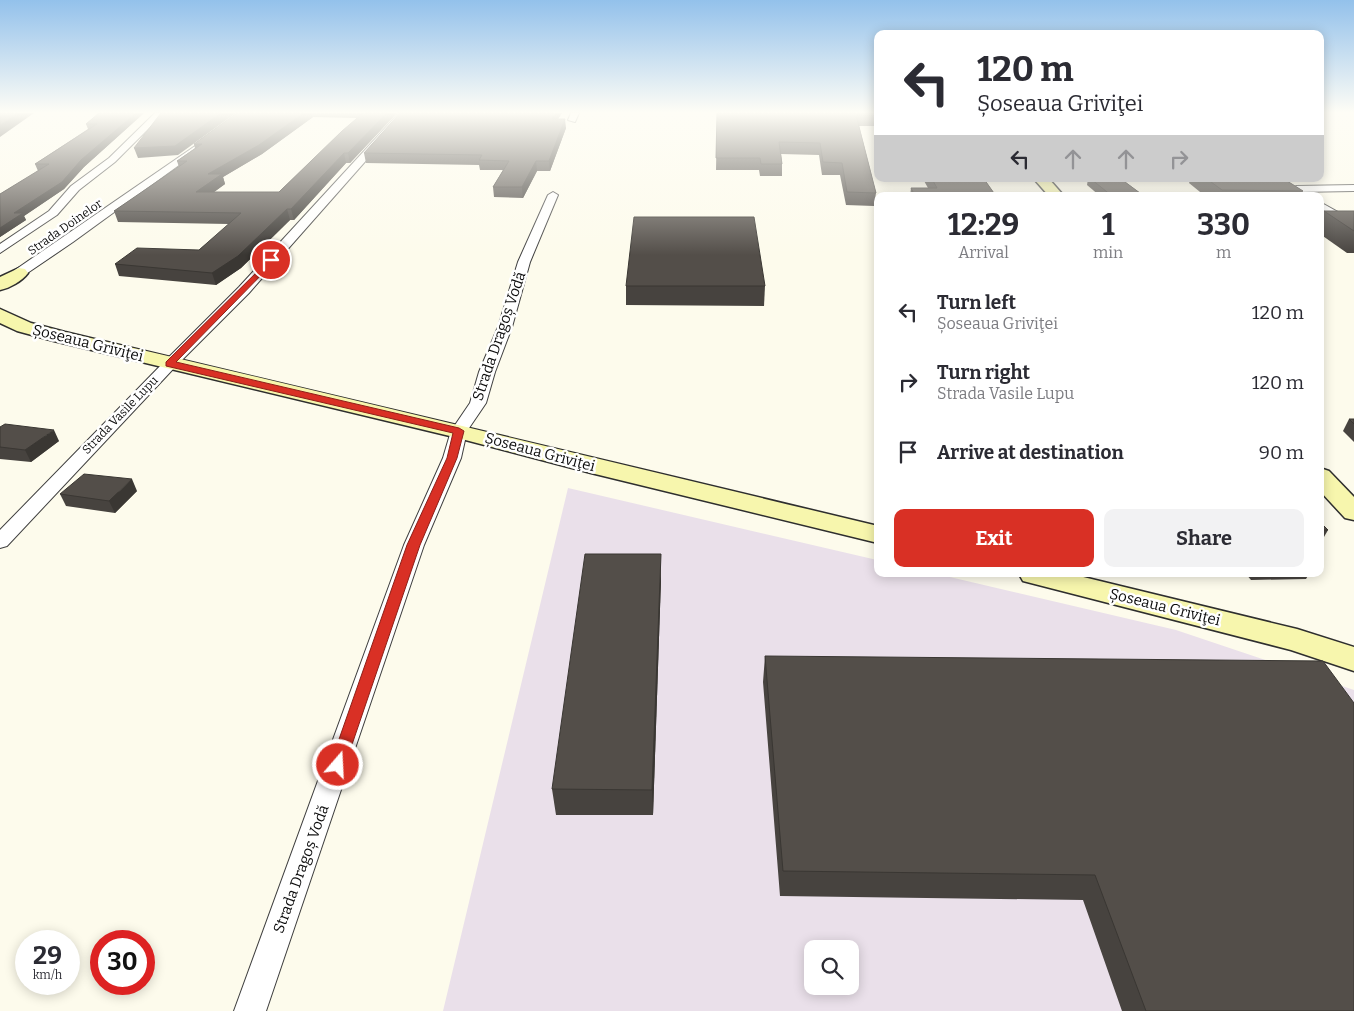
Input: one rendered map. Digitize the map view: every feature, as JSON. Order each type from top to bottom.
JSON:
[{"type":"street","points":[[0,249],[54,212],[75,188],[112,160]]},
{"type":"street","name":"Strada Doinelor","points":[[19,274],[180,160]]},
{"type":"street","name":"Strada Vasile Lupu","points":[[0,542],[170,364],[244,290],[361,160]]},
{"type":"street","points":[[1044,182],[1053,192]]},
{"type":"street","points":[[1301,192],[1292,186],[1354,188]]},
{"type":"street","name":"Strada Dragoș Vodă","points":[[250,1011],[414,545],[452,458],[459,431],[478,403],[487,372],[505,327],[524,262],[553,195]]},
{"type":"street","points":[[1324,207],[1354,226]]},
{"type":"street","points":[[0,270],[19,274]]},
{"type":"street","points":[[0,285],[19,274]]},
{"type":"street","name":"Șoseaua Griviţei","points":[[0,315],[24,327],[170,364],[459,431],[600,468],[874,533]]},
{"type":"street","points":[[1324,480],[1354,512]]},
{"type":"street","name":"Șoseaua Griviţei","points":[[1045,577],[1297,640],[1354,659]]},
{"type":"street","name":"Șoseaua Griviţei","points":[[1297,640],[1354,642]]},
{"type":"shaded area","points":[[568,488],[874,559],[874,577],[950,577],[1176,630],[1354,690],[1354,1011],[443,1011]]},
{"type":"building","points":[[41,160],[81,160],[62,182],[14,213],[23,213],[0,228],[0,194],[49,164],[35,164]]},
{"type":"building","points":[[232,160],[208,174],[222,174],[196,192],[279,192],[312,160],[337,160],[291,209],[287,209],[238,256],[212,273],[115,264],[137,248],[199,250],[241,213],[114,211],[187,161],[177,161]]},
{"type":"building","points":[[484,160],[549,160],[536,161],[522,187],[493,187],[509,161]]},
{"type":"building","points":[[760,160],[781,160],[782,164],[761,164]]},
{"type":"building","points":[[823,160],[868,160],[876,192],[847,192],[842,163],[823,162]]},
{"type":"building","points":[[934,182],[986,182],[993,192],[913,192],[911,188],[937,188]]},
{"type":"building","points":[[1095,182],[1125,182],[1139,192],[1107,192]]},
{"type":"building","points":[[1211,182],[1289,182],[1303,191],[1222,190]]},
{"type":"building","points":[[1324,211],[1354,211],[1354,231]]},
{"type":"building","points":[[634,217],[754,217],[765,286],[626,286]]},
{"type":"building","points":[[5,424],[54,430],[25,450],[0,447],[0,427]]},
{"type":"building","points":[[84,474],[132,479],[109,501],[60,494]]},
{"type":"building","points":[[585,554],[661,554],[652,790],[552,789]]},
{"type":"building","points":[[765,656],[1323,661],[1354,703],[1354,1011],[1146,1011],[1095,875],[783,871]]},
{"type":"route","points":[[271,260],[244,290],[170,364],[459,431],[452,458],[414,545],[338,765]]}]
